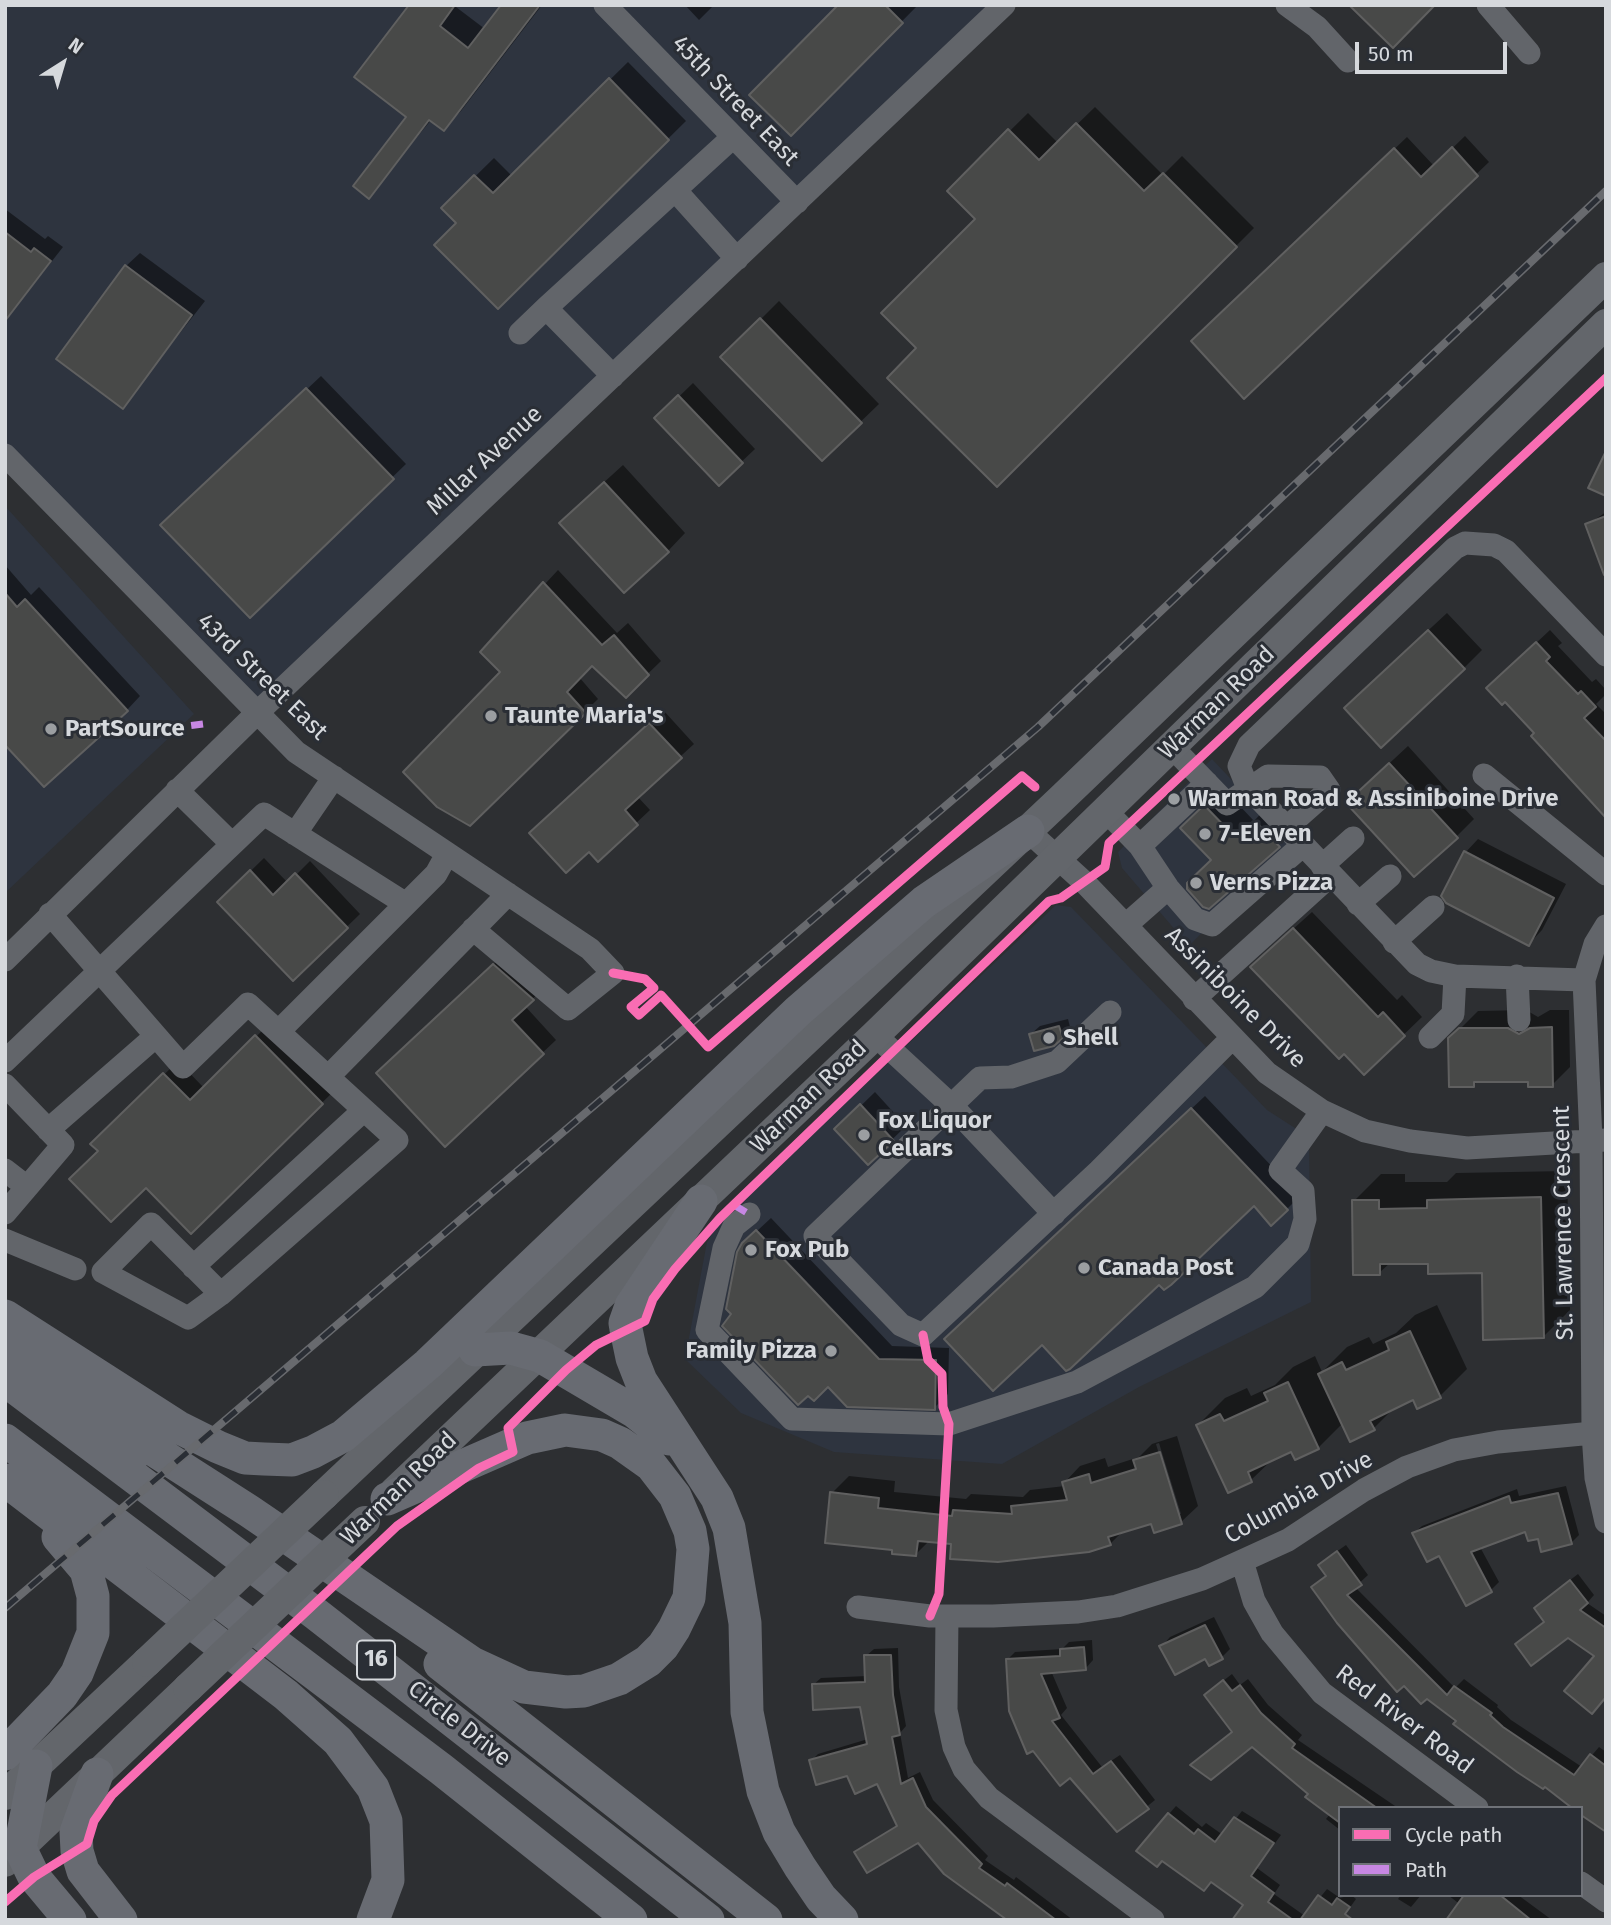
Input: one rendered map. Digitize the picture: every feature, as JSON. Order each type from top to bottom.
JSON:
[{"type":"highway","points":[[5,1316],[178,1427],[218,1447],[254,1458],[292,1460],[313,1452],[343,1436],[428,1364],[798,1011],[924,902],[1028,831]]},
{"type":"highway","points":[[701,1201],[631,1306],[625,1322],[632,1358],[642,1381],[717,1498],[736,1556],[745,1623],[747,1712],[763,1791],[779,1832],[800,1867],[821,1898],[842,1920]]},
{"type":"highway","points":[[5,1343],[375,1613],[766,1920]]},
{"type":"highway","points":[[475,1350],[511,1348],[540,1356],[635,1412],[667,1437],[701,1471]]},
{"type":"highway","name":"Circle Drive","points":[[5,1380],[316,1614],[708,1920]]},
{"type":"highway","points":[[132,1436],[250,1511],[472,1663],[524,1687],[575,1692],[619,1679],[648,1661],[663,1646],[688,1598],[693,1549],[690,1531],[676,1496],[652,1465],[628,1448],[602,1435],[565,1430],[527,1438],[376,1510]]},
{"type":"highway","name":"Circle Drive","points":[[5,1440],[441,1769],[631,1920]]},
{"type":"highway","points":[[5,1481],[52,1529],[86,1570],[93,1596],[94,1614],[93,1633],[77,1673],[62,1695],[5,1754]]},
{"type":"highway","points":[[5,1481],[286,1695],[338,1741],[373,1788],[386,1821],[388,1880],[373,1920]]},
{"type":"highway","points":[[36,1766],[12,1855],[70,1920]]},
{"type":"highway","points":[[97,1774],[76,1832],[76,1851],[83,1871],[121,1920]]},
{"type":"main road","name":"Warman Road","points":[[5,1795],[1028,831],[1606,277]]},
{"type":"main road","name":"Warman Road","points":[[12,1855],[875,1035],[1606,324]]},
{"type":"street","name":"45th Street East","points":[[606,5],[797,202]]},
{"type":"street","name":"Millar Avenue","points":[[5,960],[257,713],[1004,5]]},
{"type":"street","points":[[1287,5],[1317,27],[1348,61]]},
{"type":"street","points":[[1488,5],[1529,52]]},
{"type":"street","points":[[520,333],[733,136]]},
{"type":"street","points":[[675,190],[737,259]]},
{"type":"street","points":[[546,308],[613,376]]},
{"type":"street","name":"43rd Street East","points":[[5,455],[296,752],[590,949],[614,973],[568,1009],[473,929]]},
{"type":"street","points":[[1584,980],[1455,976],[1431,971],[1417,964],[1249,789],[1239,766],[1249,745],[1455,548],[1465,543],[1494,545],[1506,551],[1606,655]]},
{"type":"street","points":[[1172,747],[1227,804],[1268,776],[1320,778],[1328,786],[1326,793],[1286,828]]},
{"type":"street","points":[[1484,775],[1606,874]]},
{"type":"street","points":[[295,834],[334,778]]},
{"type":"street","points":[[1140,846],[1207,783]]},
{"type":"street","points":[[177,790],[232,844]]},
{"type":"street","points":[[1106,811],[1140,846],[1168,888],[1195,919],[1212,925],[1303,845]]},
{"type":"street","points":[[5,1061],[264,814],[406,904]]},
{"type":"street","name":"Assiniboine Drive","points":[[1028,831],[1126,925],[1231,1039],[1267,1073],[1322,1111],[1365,1130],[1409,1141],[1466,1148],[1598,1140]]},
{"type":"street","points":[[1194,999],[1326,870],[1353,838]]},
{"type":"street","points":[[279,1031],[436,874],[447,854]]},
{"type":"street","points":[[1358,904],[1390,876]]},
{"type":"street","points":[[1126,925],[1168,888]]},
{"type":"street","points":[[328,1077],[508,894]]},
{"type":"street","points":[[1394,942],[1433,907]]},
{"type":"street","points":[[50,914],[183,1067],[247,1004],[397,1140],[221,1294],[188,1318],[103,1272],[151,1224],[221,1294]]},
{"type":"street","name":"St. Lawrence Crescent","points":[[1606,926],[1595,944],[1584,980],[1598,1140],[1593,1433],[1596,1478],[1606,1522]]},
{"type":"street","points":[[1430,1037],[1453,1014],[1455,976]]},
{"type":"street","points":[[1517,976],[1519,1020]]},
{"type":"street","points":[[1110,1012],[1057,1062],[1010,1077],[980,1078],[816,1236],[901,1325],[923,1335],[1054,1214],[1231,1039]]},
{"type":"street","points":[[875,1035],[952,1106],[1054,1214]]},
{"type":"street","points":[[48,1130],[156,1036]]},
{"type":"street","points":[[5,1085],[63,1145],[5,1213]]},
{"type":"street","points":[[193,1266],[364,1110]]},
{"type":"street","points":[[749,1214],[734,1226],[724,1248],[708,1330],[792,1419],[948,1424],[1077,1382],[1255,1287],[1298,1244],[1305,1219],[1303,1191],[1280,1170],[1322,1111]]},
{"type":"street","points":[[5,1170],[27,1187]]},
{"type":"street","points":[[5,1240],[75,1269]]},
{"type":"street","name":"Columbia Drive","points":[[858,1607],[947,1616],[1037,1615],[1116,1606],[1242,1562],[1288,1540],[1364,1490],[1407,1467],[1454,1450],[1498,1442],[1593,1433]]},
{"type":"street","name":"Red River Road","points":[[1242,1562],[1254,1601],[1272,1633],[1322,1693],[1474,1806]]},
{"type":"street","points":[[947,1616],[946,1710],[954,1747],[964,1769],[989,1798],[1153,1920]]},
{"type":"street","points":[[1583,1884],[1606,1901]]},
{"type":"shaded area","points":[[5,5],[1004,5],[257,713],[5,455]]},
{"type":"shaded area","points":[[5,506],[194,714],[5,893]]},
{"type":"shaded area","points":[[1212,759],[1290,842],[1189,946],[1122,868],[1118,852]]},
{"type":"shaded area","points":[[1056,905],[1071,907],[1267,1110],[1309,1137],[1311,1302],[1139,1387],[1002,1464],[834,1452],[741,1413],[685,1359],[707,1242],[722,1219]]},
{"type":"building","points":[[409,5],[455,5],[440,26],[468,48],[501,5],[540,5],[444,131],[429,120],[369,199],[353,186],[406,117],[354,77]]},
{"type":"building","points":[[838,5],[885,5],[903,23],[791,136],[749,95]]},
{"type":"building","points":[[1349,5],[1435,5],[1393,48]]},
{"type":"building","points":[[609,78],[669,140],[498,309],[434,245],[456,223],[441,208],[474,175],[493,193]]},
{"type":"building","points":[[1076,123],[1144,191],[1163,173],[1237,247],[997,487],[887,378],[916,348],[881,313],[975,219],[947,191],[1008,129],[1039,160]]},
{"type":"building","points":[[1452,147],[1478,176],[1244,399],[1191,341],[1394,148],[1421,177]]},
{"type":"building","points":[[5,232],[31,252],[34,248],[51,261],[5,321]]},
{"type":"building","points":[[125,265],[192,315],[123,409],[56,359]]},
{"type":"building","points":[[760,318],[862,423],[822,461],[720,357]]},
{"type":"building","points":[[306,388],[394,479],[250,618],[160,525]]},
{"type":"building","points":[[678,395],[743,463],[719,486],[654,418]]},
{"type":"building","points":[[1606,451],[1606,496],[1588,488]]},
{"type":"building","points":[[604,482],[669,552],[624,593],[559,523]]},
{"type":"building","points":[[1606,516],[1606,575],[1604,575],[1585,524]]},
{"type":"building","points":[[543,582],[602,645],[614,635],[649,675],[626,698],[592,666],[567,692],[586,713],[470,826],[437,807],[403,772],[500,672],[480,652]]},
{"type":"building","points":[[5,593],[17,607],[25,599],[128,711],[44,787],[5,745]]},
{"type":"building","points":[[1428,630],[1465,669],[1381,748],[1344,708]]},
{"type":"building","points":[[1536,642],[1550,657],[1546,661],[1578,694],[1581,691],[1596,707],[1584,718],[1606,741],[1606,818],[1531,736],[1534,733],[1505,702],[1502,705],[1486,688]]},
{"type":"building","points":[[649,723],[682,758],[625,810],[638,825],[598,862],[589,852],[566,873],[529,833]]},
{"type":"building","points":[[1389,763],[1458,838],[1414,877],[1346,803]]},
{"type":"building","points":[[1204,805],[1235,837],[1248,824],[1254,826],[1257,823],[1280,847],[1209,909],[1203,907],[1187,889],[1187,883],[1211,860],[1180,828]]},
{"type":"building","points":[[1464,851],[1554,898],[1529,946],[1446,903],[1441,896]]},
{"type":"building","points":[[250,870],[273,895],[295,873],[348,928],[293,981],[217,902]]},
{"type":"building","points":[[1293,928],[1378,1017],[1383,1012],[1405,1036],[1364,1075],[1344,1054],[1339,1059],[1250,967]]},
{"type":"building","points":[[493,964],[534,1000],[512,1020],[544,1054],[445,1147],[376,1073]]},
{"type":"building","points":[[1059,1026],[1063,1038],[1054,1046],[1034,1051],[1029,1034]]},
{"type":"building","points":[[1552,1027],[1553,1087],[1528,1087],[1528,1082],[1474,1082],[1474,1087],[1449,1087],[1448,1038],[1459,1028],[1508,1028],[1519,1034],[1530,1028]]},
{"type":"building","points":[[255,1035],[323,1104],[191,1234],[146,1188],[111,1222],[69,1179],[98,1151],[90,1144],[163,1073],[190,1100]]},
{"type":"building","name":"Fox Liquor Cellars","points":[[860,1104],[894,1141],[868,1165],[834,1129]]},
{"type":"building","points":[[1191,1108],[1288,1210],[1271,1226],[1254,1206],[1171,1285],[1164,1290],[1159,1285],[1070,1369],[1066,1371],[1042,1345],[993,1391],[944,1339]]},
{"type":"building","points":[[1541,1197],[1544,1338],[1483,1340],[1482,1273],[1428,1274],[1428,1264],[1380,1264],[1380,1275],[1353,1275],[1352,1200],[1379,1200],[1379,1209],[1427,1208],[1427,1200]]},
{"type":"building","points":[[756,1230],[879,1359],[936,1360],[935,1410],[847,1407],[828,1387],[814,1401],[808,1396],[798,1405],[722,1326],[731,1314],[726,1309],[737,1252]]},
{"type":"building","points":[[1410,1331],[1441,1398],[1417,1409],[1413,1400],[1370,1421],[1375,1430],[1350,1442],[1318,1374],[1342,1362],[1346,1370],[1389,1350],[1386,1342]]},
{"type":"building","points":[[1288,1382],[1319,1449],[1295,1460],[1291,1452],[1248,1472],[1252,1482],[1228,1493],[1196,1425],[1220,1414],[1224,1421],[1268,1401],[1264,1393]]},
{"type":"building","points":[[1160,1452],[1182,1524],[1154,1533],[1151,1524],[1108,1537],[1111,1545],[1089,1552],[998,1562],[950,1559],[951,1544],[918,1541],[916,1556],[892,1554],[892,1550],[825,1543],[830,1492],[879,1498],[878,1508],[952,1516],[953,1510],[1012,1514],[1011,1506],[1067,1500],[1062,1482],[1089,1474],[1091,1483],[1136,1469],[1133,1460]]},
{"type":"building","points":[[1558,1493],[1572,1544],[1541,1552],[1538,1539],[1528,1541],[1525,1532],[1471,1552],[1492,1592],[1466,1606],[1439,1556],[1427,1562],[1412,1533],[1509,1496],[1511,1503]]},
{"type":"building","points":[[1337,1551],[1362,1585],[1347,1595],[1447,1695],[1454,1686],[1492,1713],[1490,1715],[1503,1727],[1574,1775],[1590,1754],[1606,1766],[1606,1832],[1583,1816],[1583,1806],[1569,1806],[1545,1787],[1543,1789],[1517,1772],[1453,1724],[1456,1721],[1427,1699],[1421,1704],[1404,1686],[1397,1692],[1337,1623],[1311,1587],[1326,1576],[1318,1565]]},
{"type":"building","points":[[1570,1580],[1588,1603],[1580,1610],[1606,1628],[1606,1697],[1592,1714],[1564,1691],[1594,1656],[1568,1638],[1531,1666],[1515,1644],[1544,1622],[1534,1608]]},
{"type":"building","points":[[1205,1625],[1223,1659],[1209,1666],[1205,1659],[1175,1675],[1159,1646]]},
{"type":"building","points":[[1084,1647],[1086,1670],[1041,1674],[1060,1718],[1052,1721],[1093,1774],[1111,1761],[1149,1809],[1117,1832],[1070,1778],[1060,1786],[1033,1751],[1027,1754],[1009,1711],[1006,1659],[1060,1656],[1060,1649]]},
{"type":"building","points":[[864,1655],[891,1655],[893,1695],[900,1735],[892,1737],[901,1784],[913,1778],[926,1807],[982,1864],[979,1868],[1005,1886],[1007,1883],[1056,1920],[1007,1920],[944,1874],[918,1843],[867,1873],[854,1852],[897,1826],[877,1784],[855,1794],[847,1776],[816,1785],[809,1760],[867,1744],[860,1707],[813,1710],[812,1684],[865,1682]]},
{"type":"building","points":[[1223,1680],[1232,1691],[1240,1685],[1261,1713],[1295,1744],[1292,1748],[1374,1806],[1338,1806],[1338,1822],[1305,1797],[1308,1794],[1252,1747],[1211,1780],[1190,1765],[1232,1732],[1204,1695]]},
{"type":"building","points":[[1168,1813],[1194,1834],[1198,1829],[1215,1842],[1234,1817],[1274,1843],[1251,1876],[1274,1893],[1268,1902],[1293,1920],[1232,1920],[1243,1905],[1211,1882],[1204,1891],[1162,1861],[1157,1867],[1136,1851]]},
{"type":"building","points":[[1318,1895],[1332,1905],[1337,1898],[1350,1907],[1345,1914],[1353,1920],[1300,1920]]},
{"type":"building","points":[[1463,1897],[1502,1897],[1531,1920],[1446,1920]]},
{"type":"railway","points":[[5,1608],[1038,727],[1606,191]]},
{"type":"marked path","points":[[150,727],[158,730],[203,724]]},
{"type":"marked path","points":[[734,1205],[749,1214]]},
{"type":"cycle path","points":[[5,1902],[34,1877],[87,1844],[94,1821],[112,1795],[397,1526],[479,1468],[513,1452],[508,1428],[566,1370],[596,1345],[645,1321],[653,1299],[675,1269],[720,1218],[1049,901],[1061,898],[1105,867],[1109,843],[1606,378]]},
{"type":"cycle path","points":[[613,973],[645,979],[654,988],[631,1007],[639,1015],[661,995],[708,1047],[1022,776],[1035,787]]},
{"type":"cycle path","points":[[923,1335],[928,1360],[942,1374],[943,1407],[949,1424],[939,1594],[930,1616]]},
{"type":"place","name":"Taunte Maria's","points":[[491,716]]},
{"type":"place","name":"PartSource","points":[[51,729]]},
{"type":"place","name":"Warman Road & Assiniboine Drive","points":[[1174,799]]},
{"type":"place","name":"7-Eleven","points":[[1205,834]]},
{"type":"place","name":"Verns Pizza","points":[[1196,883]]},
{"type":"place","name":"Shell","points":[[1049,1038]]},
{"type":"place","name":"Fox Liquor Cellars","points":[[864,1135]]},
{"type":"place","name":"Fox Pub","points":[[751,1250]]},
{"type":"place","name":"Canada Post","points":[[1084,1268]]},
{"type":"place","name":"Family Pizza","points":[[831,1351]]}]
